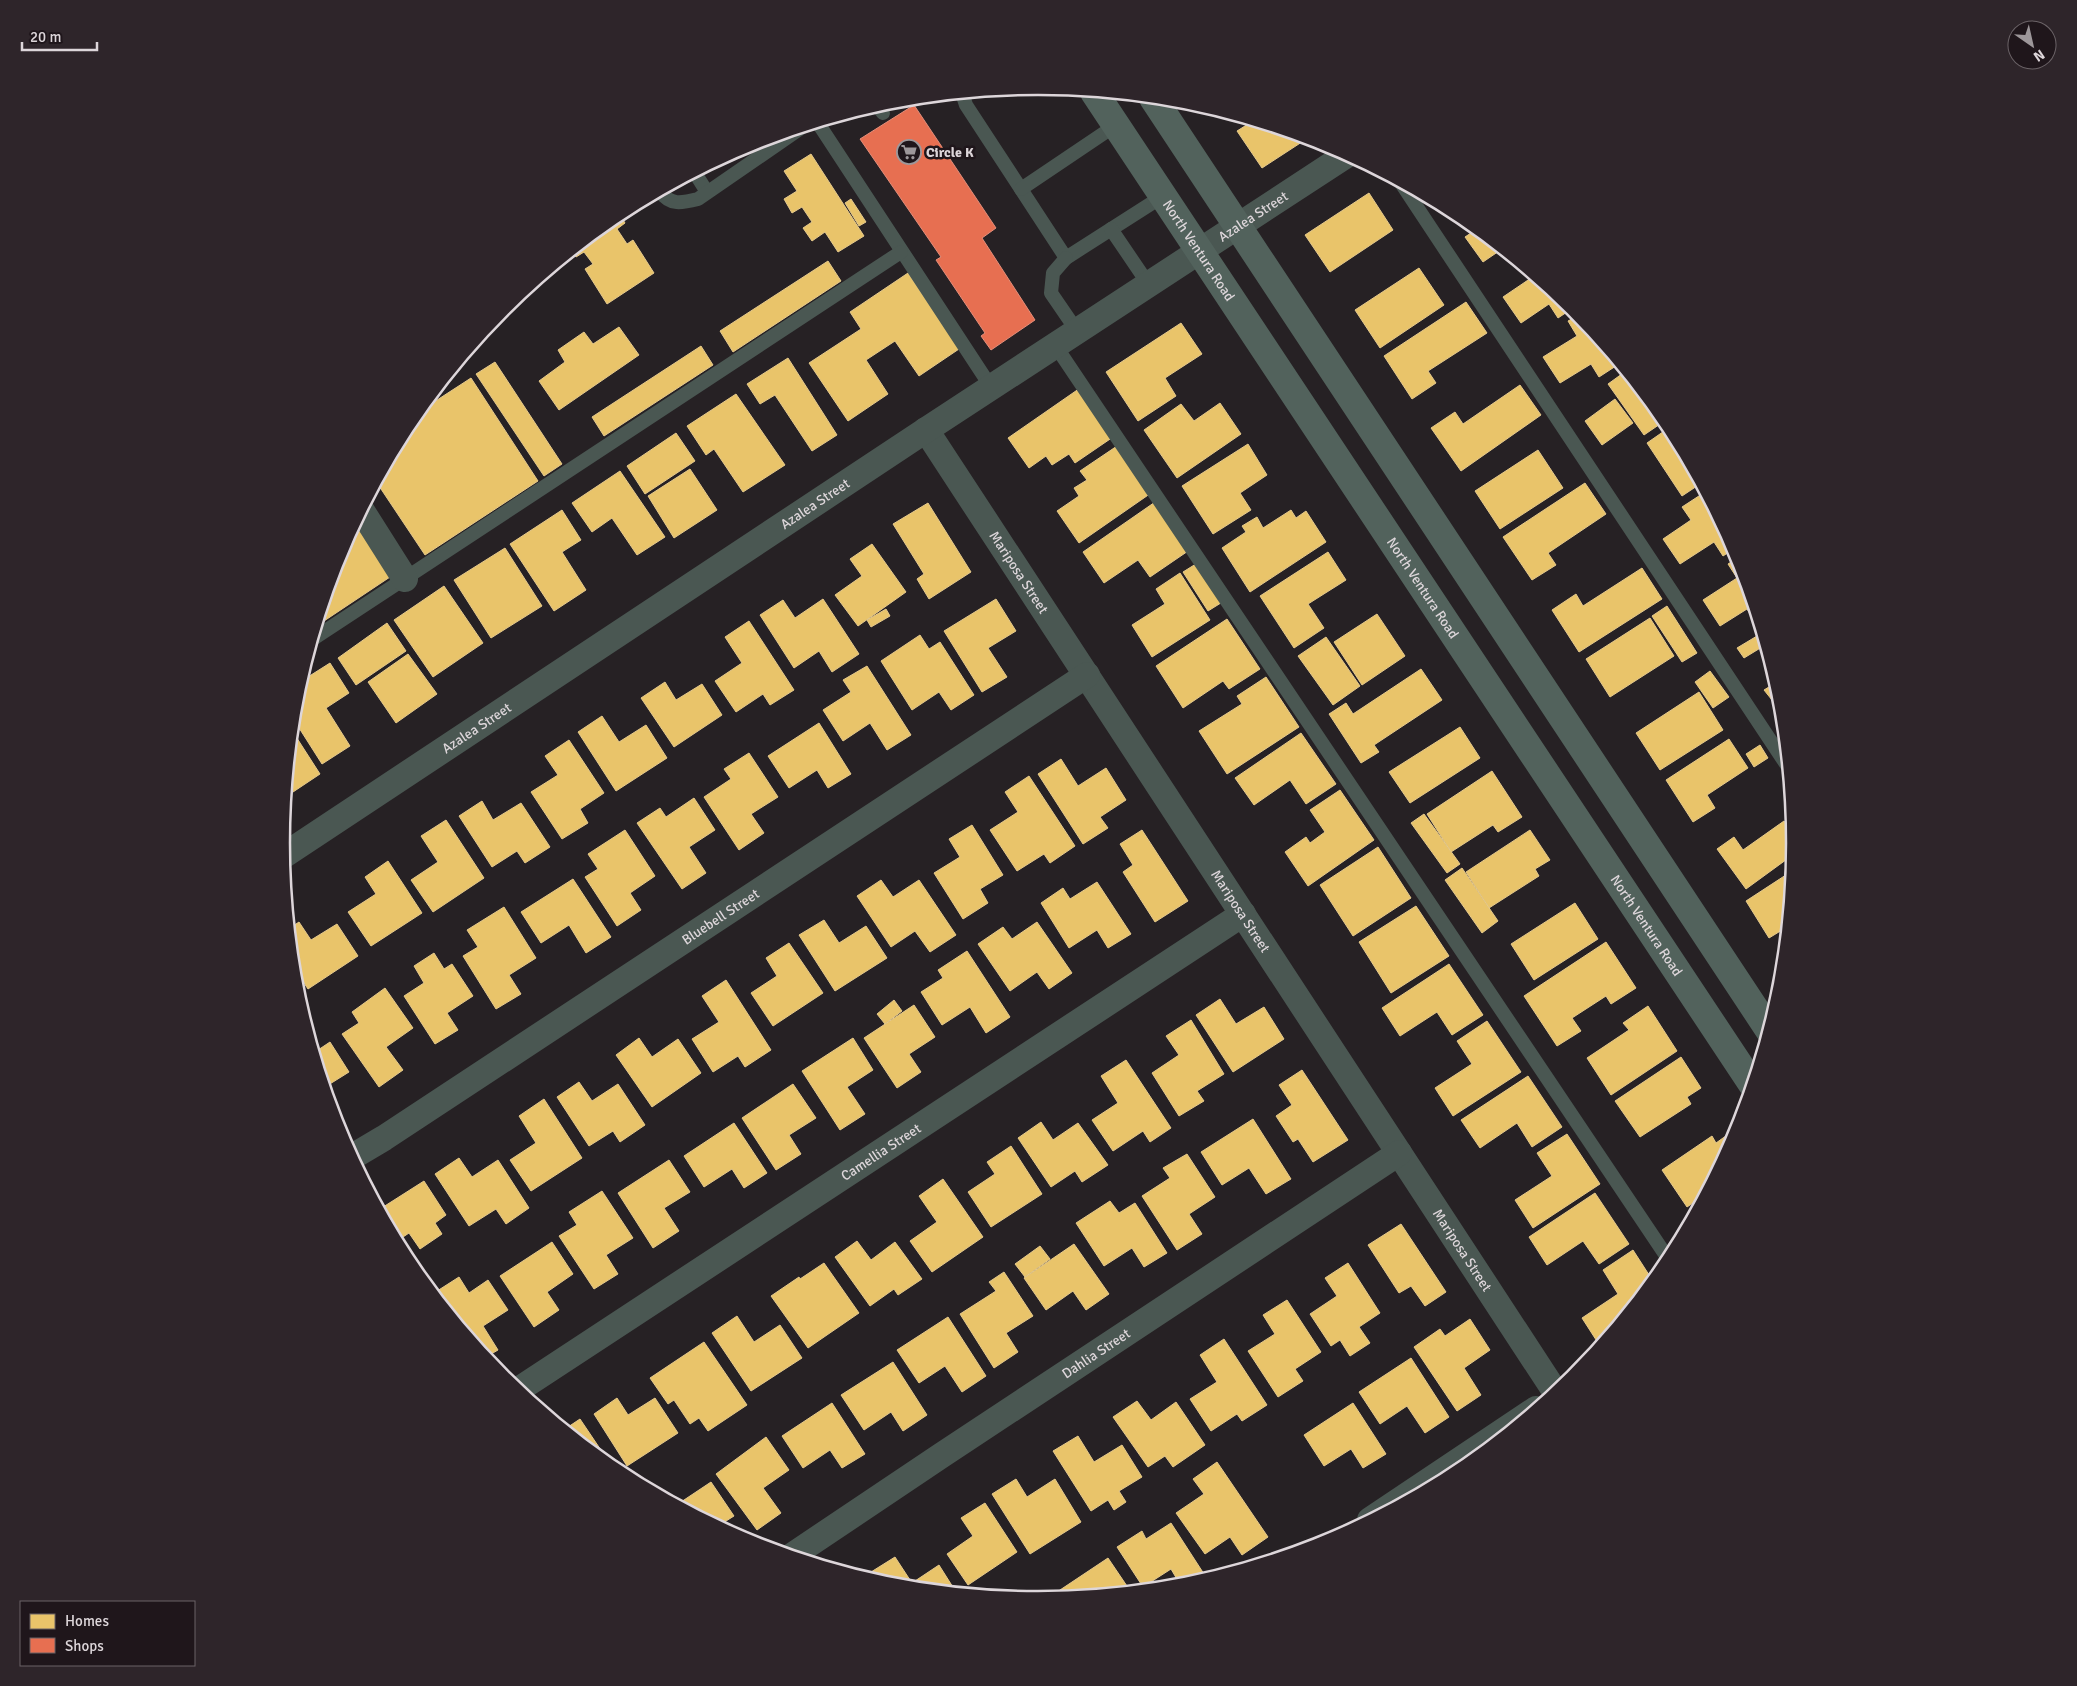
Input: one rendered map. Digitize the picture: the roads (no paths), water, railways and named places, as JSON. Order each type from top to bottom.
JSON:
[{"type":"main road","name":"North Ventura Road","points":[[1098,98],[1748,1079]]},
{"type":"main road","points":[[1157,105],[1764,1023]]},
{"type":"street","name":"Azalea Street","points":[[290,851],[991,387],[1340,159]]},
{"type":"street","name":"Mariposa Street","points":[[926,430],[1552,1386]]},
{"type":"street","points":[[366,517],[405,579]]},
{"type":"street","name":"Bluebell Street","points":[[358,1153],[1087,675]]},
{"type":"street","name":"Camellia Street","points":[[525,1386],[1243,914]]},
{"type":"street","name":"Dahlia Street","points":[[800,1552],[942,1454],[1399,1153]]},
{"type":"street","points":[[1430,1480],[1475,1450]]},
{"type":"lane","points":[[964,99],[966,105],[1066,258]]},
{"type":"lane","points":[[1021,189],[1116,125]]},
{"type":"lane","points":[[821,128],[991,387]]},
{"type":"lane","points":[[663,195],[680,204],[698,199],[760,149]]},
{"type":"lane","points":[[698,177],[707,192]]},
{"type":"lane","points":[[1407,192],[1781,757]]},
{"type":"lane","points":[[1077,331],[1051,293],[1053,273],[1066,258],[1163,196]]},
{"type":"lane","points":[[1111,229],[1148,285]]},
{"type":"lane","points":[[321,634],[901,252]]},
{"type":"lane","points":[[1055,345],[1664,1252]]},
{"type":"place","name":"Circle K","points":[[909,152]]}]
